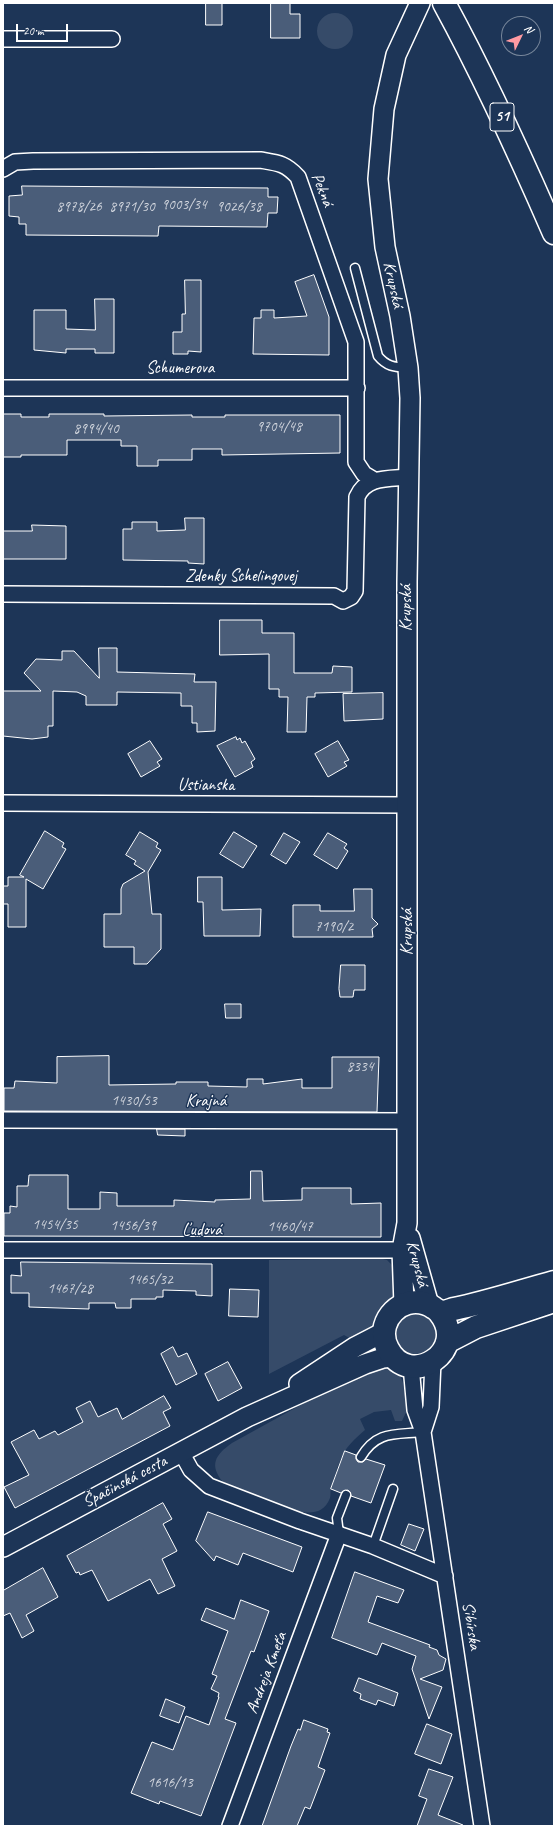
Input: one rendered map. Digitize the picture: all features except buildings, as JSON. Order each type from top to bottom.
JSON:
[{"type":"main road","name":"51","points":[[444,3],[472,54],[518,149],[554,233]]},
{"type":"main road","points":[[434,1308],[448,1328],[447,1342],[442,1353],[433,1362],[422,1366],[402,1361],[386,1345],[384,1332],[390,1316],[398,1308],[416,1302],[434,1308],[471,1306],[554,1282]]},
{"type":"main road","points":[[447,1342],[476,1327],[554,1302]]},
{"type":"street","name":"Krupská","points":[[404,1305],[402,1250],[407,1223],[408,1121],[407,582],[410,398],[408,368],[400,316],[385,247],[378,179],[384,108],[396,55],[418,8]]},
{"type":"street","points":[[3,39],[112,39]]},
{"type":"street","name":"Pekná","points":[[3,169],[15,162],[33,161],[260,160],[282,163],[290,168],[298,177],[351,324],[356,342],[356,462],[364,474],[374,480]]},
{"type":"street","name":"Schumerova","points":[[3,388],[357,388]]},
{"type":"street","points":[[374,480],[409,477]]},
{"type":"street","name":"Zdenky Schelingovej","points":[[3,594],[334,596],[343,601],[351,597],[355,591],[357,497],[360,490],[374,480]]},
{"type":"street","name":"Ustianska","points":[[3,803],[408,805]]},
{"type":"street","name":"Krajná","points":[[3,1120],[408,1121]]},
{"type":"street","name":"Krupská","points":[[407,1223],[415,1260],[434,1308]]},
{"type":"street","name":"Ľudová","points":[[3,1250],[402,1250]]},
{"type":"street","name":"Špačinská cesta","points":[[3,1547],[247,1416],[355,1347],[384,1332]]},
{"type":"street","name":"Špačinská cesta","points":[[247,1416],[365,1364],[383,1358],[402,1361]]},
{"type":"street","name":"Sibírska","points":[[402,1361],[415,1410],[423,1432],[482,1826]]},
{"type":"street","name":"Sibírska","points":[[423,1432],[431,1407],[433,1362]]},
{"type":"street","points":[[181,1452],[192,1470],[209,1486],[373,1546],[445,1576]]},
{"type":"street","name":"Andreja Kmeťa","points":[[230,1826],[339,1534]]},
{"type":"lane","points":[[355,268],[378,356],[383,363],[390,366],[408,368]]},
{"type":"lane","points":[[361,1457],[366,1448],[383,1436],[423,1432]]},
{"type":"lane","points":[[373,1546],[393,1489]]},
{"type":"lane","points":[[339,1534],[337,1518],[346,1495]]},
{"type":"shaded area","points":[[339,13],[348,18],[352,24],[352,38],[348,44],[339,49],[331,49],[322,44],[318,38],[317,27],[322,18],[328,14]]},
{"type":"shaded area","points":[[379,1258],[387,1260],[393,1266],[395,1295],[374,1327],[355,1341],[344,1335],[269,1374],[269,1260]]},
{"type":"shaded area","points":[[416,1310],[437,1320],[439,1344],[421,1358],[406,1354],[396,1343],[394,1328],[402,1316]]},
{"type":"shaded area","points":[[386,1364],[399,1372],[403,1383],[408,1408],[402,1421],[395,1421],[391,1410],[374,1412],[360,1419],[365,1430],[345,1451],[335,1474],[330,1498],[320,1510],[316,1512],[296,1511],[223,1482],[216,1470],[215,1465],[218,1456],[226,1447],[353,1376]]}]
